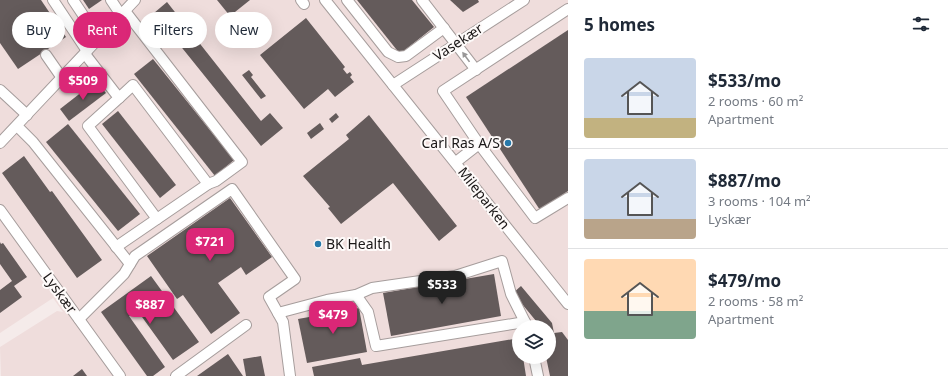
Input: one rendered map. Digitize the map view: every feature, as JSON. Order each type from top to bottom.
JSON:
[{"type":"street","points":[[53,0],[86,52],[119,98]]},
{"type":"street","points":[[73,0],[81,12]]},
{"type":"street","points":[[112,0],[122,12]]},
{"type":"street","points":[[124,12],[135,0]]},
{"type":"street","name":"Mileparken","points":[[325,0],[568,304]]},
{"type":"street","points":[[347,0],[388,52],[398,57],[406,56],[444,28]]},
{"type":"street","points":[[422,0],[476,70]]},
{"type":"street","name":"Vasekær","points":[[393,85],[524,0]]},
{"type":"street","points":[[568,9],[442,91],[479,144],[536,218],[568,198]]},
{"type":"street","points":[[116,247],[208,184],[216,181],[242,162],[131,23]]},
{"type":"street","points":[[0,143],[90,48]]},
{"type":"street","points":[[46,55],[62,78]]},
{"type":"street","points":[[157,219],[88,126],[134,85],[208,184]]},
{"type":"street","points":[[0,90],[27,115]]},
{"type":"street","points":[[17,126],[33,142],[130,264]]},
{"type":"street","points":[[456,162],[479,144]]},
{"type":"street","points":[[79,319],[124,274],[135,256],[232,189],[295,278],[269,297],[283,322],[290,376]]},
{"type":"street","name":"Lyskær","points":[[0,210],[120,376]]},
{"type":"street","points":[[278,313],[356,294],[372,288],[455,276],[502,261],[511,294],[524,320]]},
{"type":"street","points":[[356,294],[368,312],[376,346],[512,327]]},
{"type":"street","points":[[176,376],[246,325]]},
{"type":"street","points":[[535,364],[538,376]]},
{"type":"shaded area","points":[[0,0],[568,0],[568,376],[1,376],[0,347],[57,311],[63,312],[53,298],[0,333]]},
{"type":"building","points":[[0,0],[41,0],[49,12],[12,12],[12,48],[50,48],[18,69],[0,43]]},
{"type":"building","points":[[83,0],[102,0],[89,9]]},
{"type":"building","points":[[217,0],[250,0],[235,12],[227,12]]},
{"type":"building","points":[[357,0],[412,0],[434,27],[400,54]]},
{"type":"building","points":[[450,0],[478,0],[479,2],[463,12]]},
{"type":"building","points":[[167,2],[175,12],[155,12]]},
{"type":"building","points":[[306,18],[345,67],[343,69],[347,74],[350,72],[352,75],[350,77],[354,82],[335,97],[328,89],[304,109],[260,55],[269,48],[272,48],[272,45]]},
{"type":"building","points":[[568,30],[568,191],[540,210],[466,97]]},
{"type":"building","points":[[182,48],[203,48],[261,121],[270,113],[283,128],[261,146]]},
{"type":"building","points":[[153,59],[234,160],[215,176],[134,74]]},
{"type":"building","points":[[249,70],[253,75],[251,77],[266,96],[261,99],[242,75]]},
{"type":"building","points":[[96,81],[106,93],[69,121],[60,109]]},
{"type":"building","points":[[118,111],[176,185],[160,198],[102,124]]},
{"type":"building","points":[[336,113],[339,117],[332,123],[329,119]]},
{"type":"building","points":[[369,115],[457,226],[439,241],[393,183],[341,224],[328,208],[330,207],[303,176],[349,139],[346,135]]},
{"type":"building","points":[[320,123],[324,129],[311,139],[307,133]]},
{"type":"building","points":[[68,124],[140,214],[118,231],[46,142]]},
{"type":"building","points":[[24,156],[50,192],[52,191],[102,260],[77,278],[2,173]]},
{"type":"building","points":[[230,198],[272,257],[246,275],[241,267],[218,283],[240,313],[211,334],[183,295],[177,299],[147,256]]},
{"type":"building","points":[[0,242],[1,244],[3,243],[27,277],[14,286],[22,297],[0,313],[0,290],[12,281],[0,264]]},
{"type":"building","points":[[494,274],[501,316],[391,336],[383,293]]},
{"type":"building","points":[[151,276],[199,342],[173,360],[137,310],[129,316],[165,367],[153,376],[147,376],[101,312]]},
{"type":"building","points":[[521,286],[549,320],[535,320],[513,293]]},
{"type":"building","points":[[359,308],[367,352],[307,363],[298,319]]},
{"type":"building","points":[[562,332],[568,340],[568,376],[550,376],[547,364],[556,364],[556,333]]},
{"type":"building","points":[[512,339],[512,364],[524,364],[526,376],[314,376],[312,367],[360,358],[362,365]]},
{"type":"building","points":[[228,354],[243,376],[197,376]]},
{"type":"building","points":[[261,356],[265,376],[246,376],[243,359]]},
{"type":"building","points":[[82,369],[87,376],[73,376]]},
{"type":"place","name":"Carl Ras A/S","points":[[508,143]]},
{"type":"place","name":"BK Health","points":[[318,244]]}]
